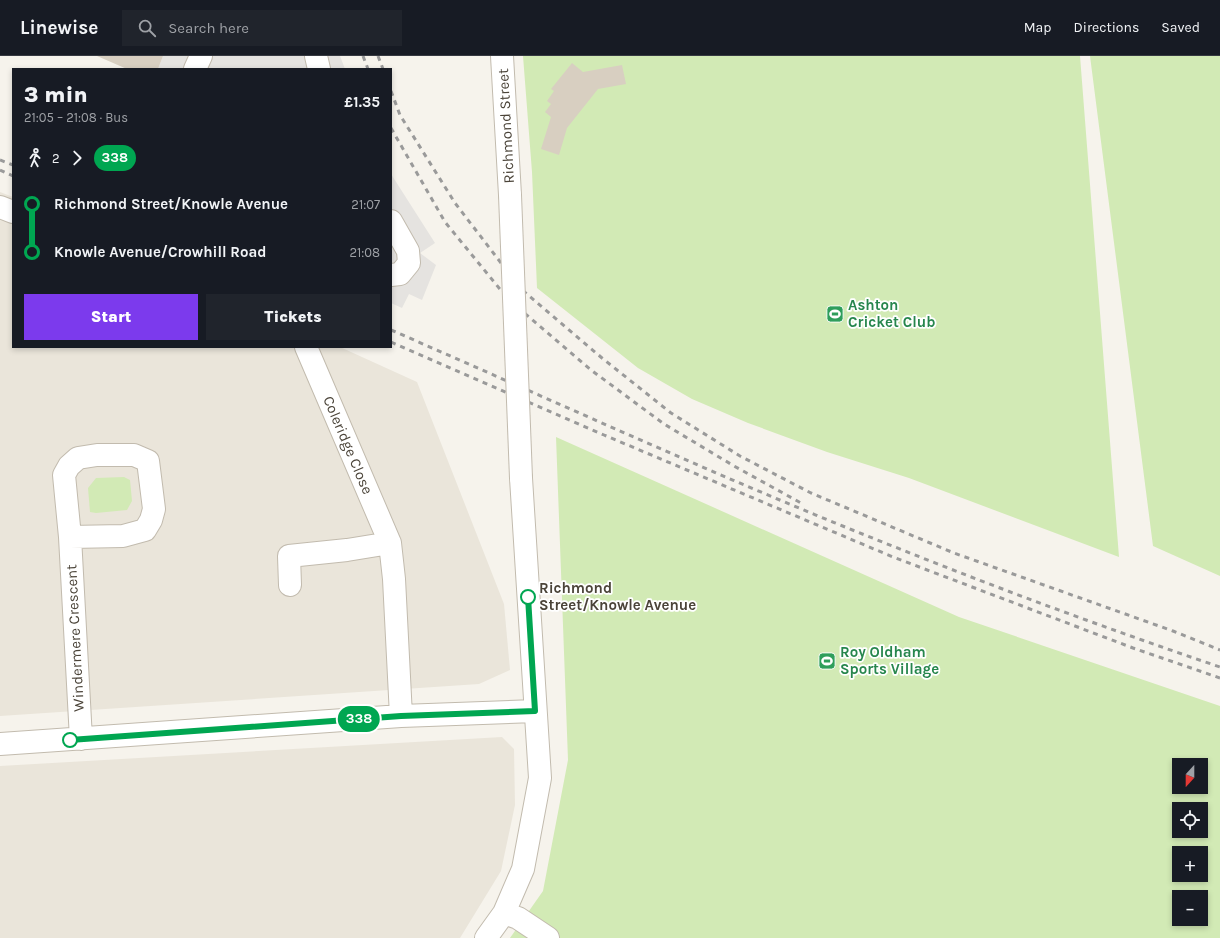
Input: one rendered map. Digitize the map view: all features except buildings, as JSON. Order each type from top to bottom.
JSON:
[{"type":"street","points":[[195,68],[201,56]]},
{"type":"street","points":[[316,56],[319,68]]},
{"type":"street","name":"Richmond Street","points":[[502,56],[510,195],[521,478],[535,711]]},
{"type":"street","points":[[0,207],[12,212]]},
{"type":"street","points":[[392,222],[408,251],[409,263],[400,274],[392,275]]},
{"type":"street","name":"Coleridge Close","points":[[306,348],[390,543],[394,579],[401,716]]},
{"type":"street","name":"Windermere Crescent","points":[[70,537],[123,536],[145,530],[151,520],[154,509],[148,461],[134,455],[97,455],[78,458],[69,466],[64,475],[70,537],[80,739]]},
{"type":"street","points":[[290,585],[289,556],[347,550],[390,543]]},
{"type":"street","points":[[0,744],[401,716],[535,711],[540,778],[523,869],[504,913],[486,938]]},
{"type":"street","points":[[504,913],[518,918],[548,938]]},
{"type":"shaded area","points":[[163,56],[340,56],[345,68],[158,68]]},
{"type":"shaded area","points":[[392,176],[435,243],[420,253],[436,265],[422,300],[409,294],[402,308],[392,303]]},
{"type":"shaded area","points":[[0,192],[12,197],[12,348],[342,348],[417,382],[504,604],[510,670],[479,684],[0,716]]},
{"type":"shaded area","points":[[502,737],[514,749],[515,805],[501,871],[460,938],[0,938],[0,766]]},
{"type":"green space","name":"Ashton Cricket Club","points":[[523,56],[1080,56],[1119,557],[909,478],[827,452],[748,423],[692,399],[638,368],[537,288],[532,172]]},
{"type":"green space","points":[[1090,56],[1220,56],[1220,576],[1153,546]]},
{"type":"green space","name":"Roy Oldham Sports Village","points":[[556,437],[959,617],[1220,706],[1220,938],[510,938],[543,891],[568,760]]},
{"type":"green space","points":[[124,477],[130,480],[132,501],[127,510],[96,513],[90,512],[88,488],[96,478]]},
{"type":"railway","points":[[363,56],[368,68]]},
{"type":"railway","points":[[378,56],[383,68]]},
{"type":"railway","points":[[392,94],[400,115],[455,203],[521,289],[602,358],[671,413],[740,456],[811,493],[954,553],[1173,631],[1220,650]]},
{"type":"railway","points":[[392,130],[445,222],[508,299],[591,370],[664,424],[734,466],[801,503]]},
{"type":"railway","points":[[0,160],[12,165]]},
{"type":"railway","points":[[0,170],[12,176]]},
{"type":"railway","points":[[392,330],[705,468],[831,521],[1016,594],[1220,667]]},
{"type":"railway","points":[[392,342],[604,435],[893,557],[1133,648],[1220,678]]},
{"type":"bus line","name":"338","points":[[70,740],[401,716],[535,711],[528,597]]},
{"type":"place","name":"Ashton Cricket Club","points":[[835,314]]},
{"type":"place","name":"Richmond Street/Knowle Avenue","points":[[528,597]]},
{"type":"place","name":"Roy Oldham Sports Village","points":[[827,661]]}]
